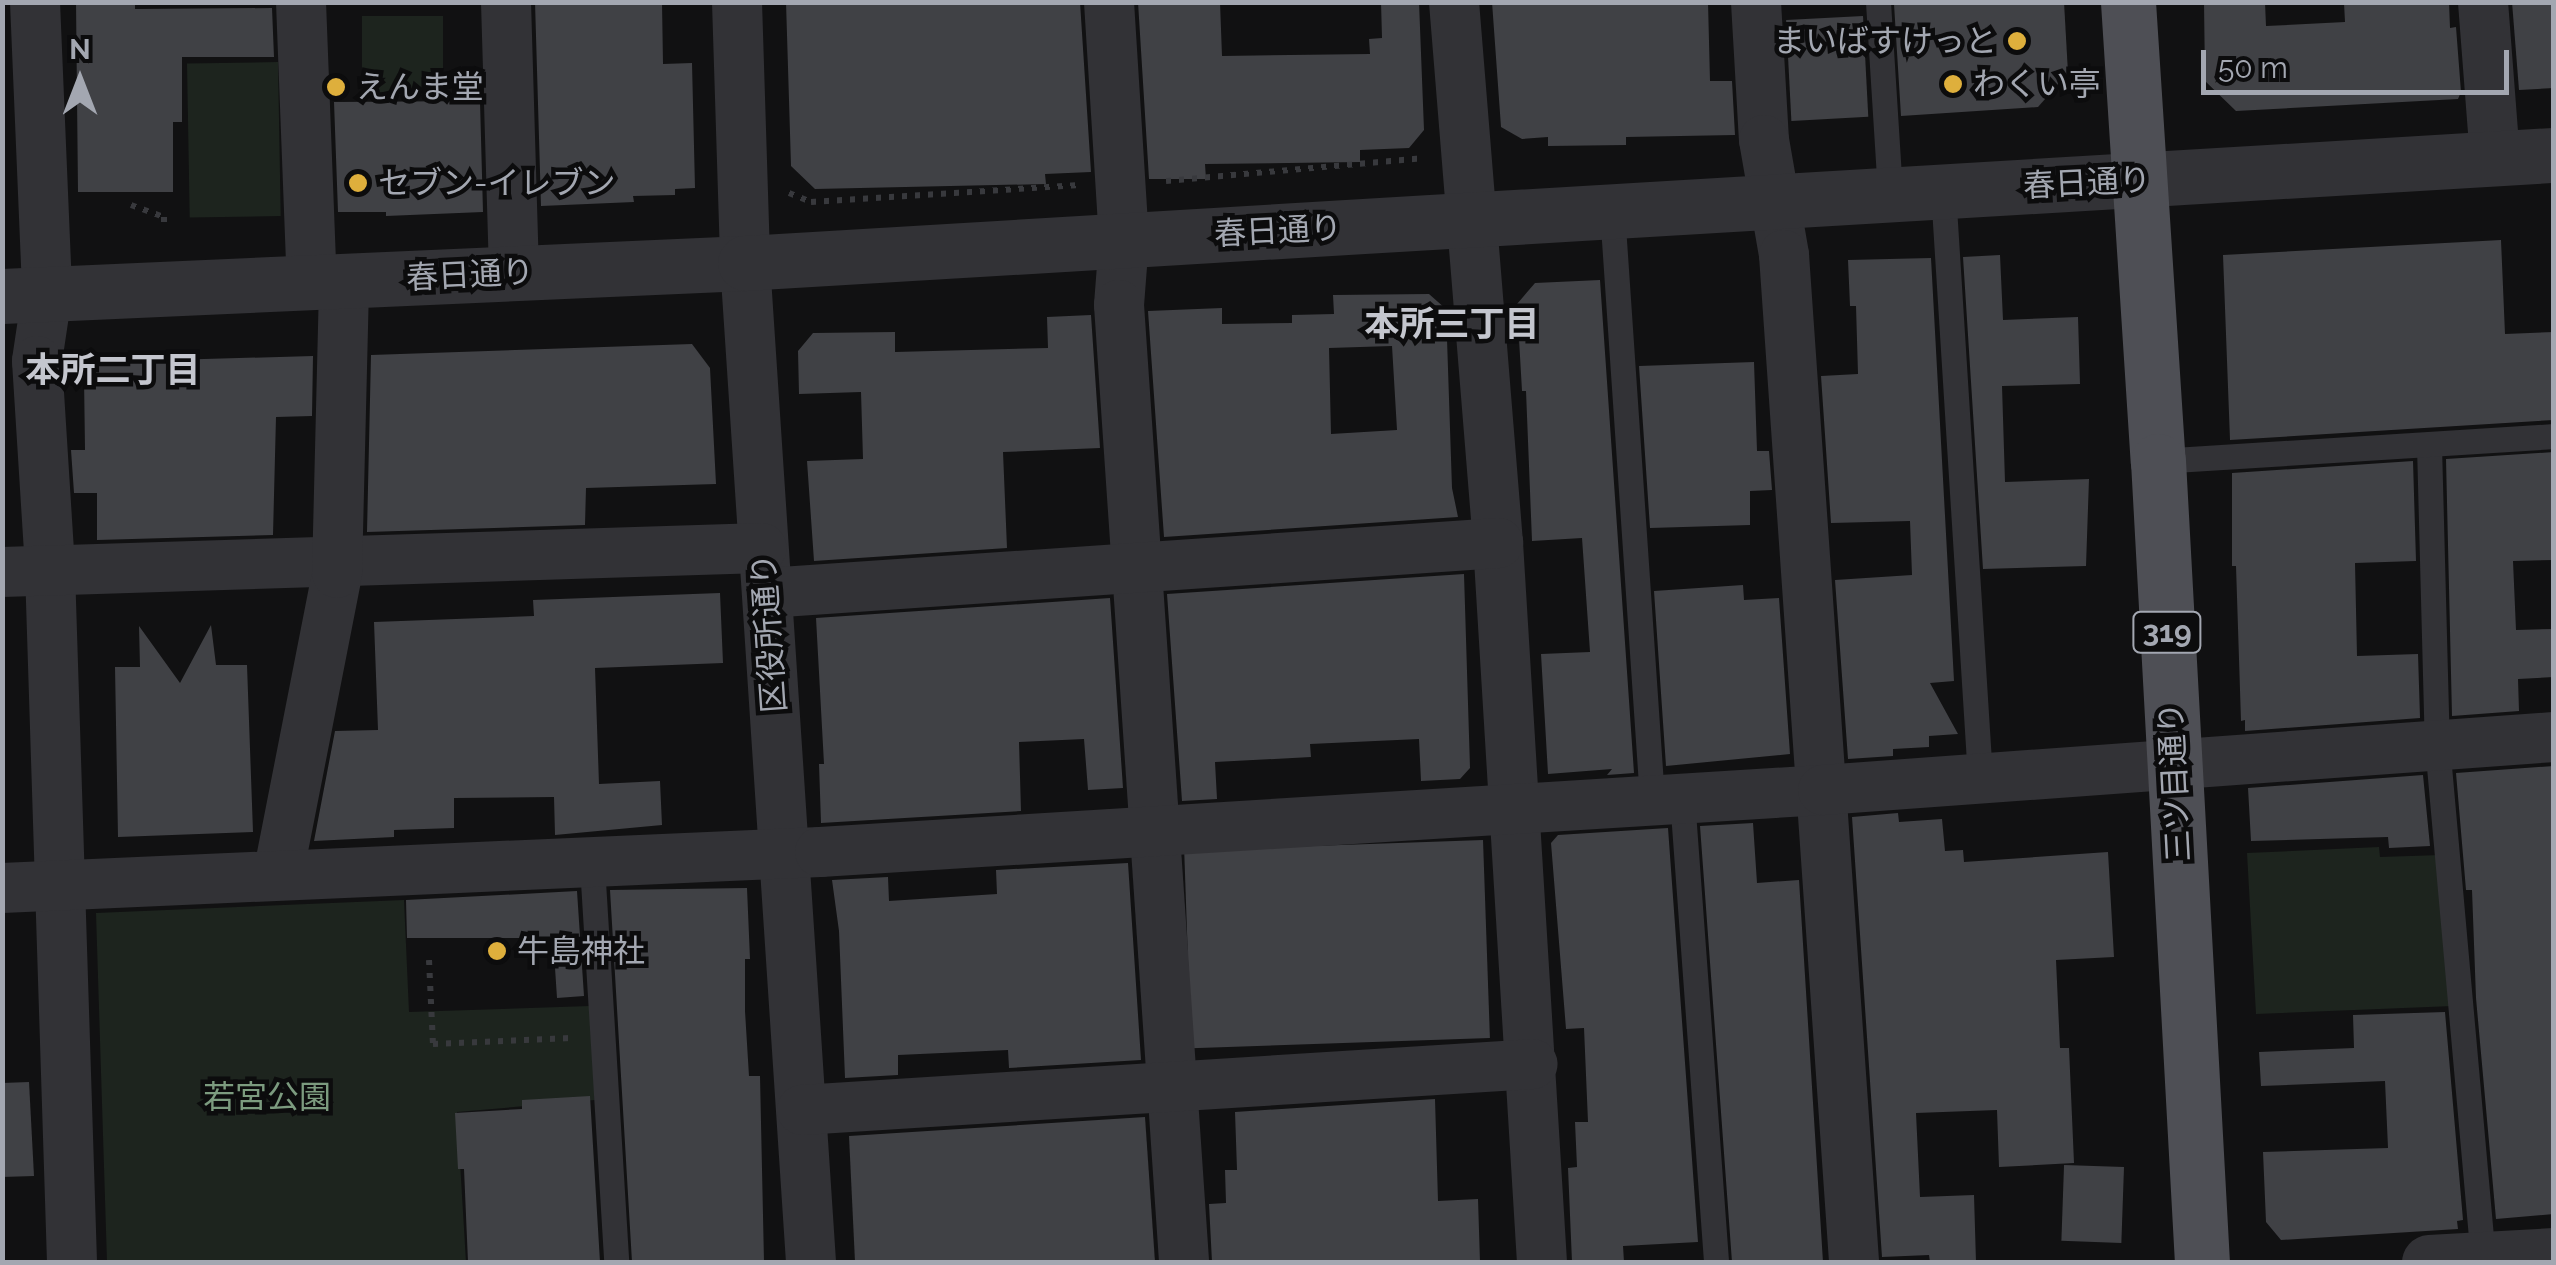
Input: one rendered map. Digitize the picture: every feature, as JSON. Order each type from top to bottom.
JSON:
[{"type":"main road","name":"三ツ目通り","points":[[2128,2],[2158,460],[2202,1262]]},
{"type":"street","points":[[36,2],[25,295],[38,361],[26,571],[59,885],[72,1262]]},
{"type":"street","points":[[278,876],[338,561],[328,282],[301,2]]},
{"type":"street","points":[[506,2],[514,273]]},
{"type":"street","name":"区役所通り","points":[[737,2],[745,263],[812,1262]]},
{"type":"street","points":[[1109,2],[1124,240],[1119,305],[1140,566],[1184,1262]]},
{"type":"street","points":[[1454,2],[1498,542],[1512,807],[1533,1064],[1542,1262]]},
{"type":"street","points":[[1756,2],[1764,140],[1784,255],[1854,1262]]},
{"type":"street","points":[[2483,2],[2494,158]]},
{"type":"street","name":"春日通り","points":[[25,295],[745,263],[2554,155]]},
{"type":"street","points":[[26,571],[338,561],[764,570],[1140,566],[1498,542]]},
{"type":"street","points":[[2,888],[786,854],[1823,790],[2554,736]]},
{"type":"street","points":[[802,1110],[1533,1064]]},
{"type":"street","points":[[2429,1262],[2554,1255]]},
{"type":"lane","points":[[1878,2],[1890,194]]},
{"type":"lane","points":[[1943,191],[1980,777]]},
{"type":"lane","points":[[1612,211],[1667,799],[1716,1262]]},
{"type":"lane","points":[[2158,460],[2554,436]]},
{"type":"lane","points":[[2429,445],[2437,744],[2484,1259]]},
{"type":"lane","points":[[592,864],[616,1262]]},
{"type":"path","points":[[131,205],[164,217],[164,230]]},
{"type":"path","points":[[429,960],[433,1044],[602,1037]]},
{"type":"green space","points":[[362,16],[443,16],[443,95],[362,95]]},
{"type":"green space","points":[[278,62],[281,216],[190,218],[187,64]]},
{"type":"green space","points":[[2379,847],[2380,857],[2441,855],[2453,1006],[2256,1014],[2247,853]]},
{"type":"green space","name":"若宮公園","points":[[404,900],[409,1012],[590,1006],[595,1100],[457,1112],[466,1262],[107,1262],[96,913]]},
{"type":"building","points":[[76,2],[135,2],[135,9],[272,8],[274,57],[182,57],[182,122],[173,122],[173,192],[78,192]]},
{"type":"building","points":[[535,2],[662,2],[663,64],[692,63],[695,188],[675,189],[675,195],[633,196],[634,202],[541,206]]},
{"type":"building","points":[[786,2],[1080,2],[1091,172],[1045,174],[1046,184],[815,189],[791,166]]},
{"type":"building","points":[[1138,2],[1220,2],[1222,56],[1370,54],[1369,39],[1382,38],[1381,2],[1419,2],[1424,130],[1409,148],[1360,150],[1360,162],[1205,164],[1206,179],[1149,179]]},
{"type":"building","points":[[1492,2],[1708,2],[1710,81],[1732,81],[1735,135],[1626,137],[1626,145],[1548,146],[1548,137],[1522,139],[1501,127]]},
{"type":"building","points":[[2064,2],[2068,73],[2038,107],[1901,116],[1894,4]]},
{"type":"building","points":[[2204,2],[2265,2],[2266,26],[2345,22],[2344,3],[2449,2],[2450,28],[2456,27],[2461,92],[2458,99],[2236,111],[2205,81]]},
{"type":"building","points":[[2512,2],[2554,2],[2554,88],[2519,90]]},
{"type":"building","points":[[1863,16],[1868,117],[1791,121],[1786,20]]},
{"type":"building","points":[[480,101],[483,212],[386,216],[386,212],[338,212],[334,102]]},
{"type":"building","points":[[2501,240],[2505,334],[2554,332],[2554,420],[2230,440],[2223,255]]},
{"type":"building","points":[[2000,255],[2003,320],[2078,317],[2080,384],[2002,386],[2005,482],[2089,479],[2086,566],[1983,569],[1963,257]]},
{"type":"building","points":[[1931,258],[1954,681],[1930,683],[1958,734],[1929,736],[1929,747],[1893,749],[1893,756],[1848,759],[1835,580],[1912,575],[1910,521],[1831,523],[1821,376],[1858,374],[1856,306],[1850,306],[1848,260]]},
{"type":"building","points":[[1600,280],[1634,773],[1607,775],[1612,769],[1548,774],[1541,654],[1590,652],[1582,538],[1532,541],[1526,391],[1522,391],[1517,304],[1535,283]]},
{"type":"building","points":[[1429,294],[1446,309],[1452,488],[1458,517],[1164,537],[1148,311],[1222,308],[1222,324],[1292,323],[1292,315],[1334,314],[1333,295]],"holes":[[[1392,346],[1397,430],[1331,434],[1329,348]]]},
{"type":"building","points":[[1091,315],[1100,448],[1003,452],[1007,548],[814,561],[807,461],[863,459],[861,392],[799,394],[798,351],[813,333],[895,332],[895,352],[1048,348],[1047,317]]},
{"type":"building","points":[[692,344],[710,368],[716,484],[586,488],[585,525],[367,532],[371,355]]},
{"type":"building","points":[[313,356],[312,416],[276,417],[273,535],[97,540],[97,493],[74,493],[71,450],[85,450],[84,377],[100,362]]},
{"type":"building","points":[[1754,362],[1757,451],[1769,451],[1772,490],[1750,491],[1750,525],[1650,528],[1639,366]]},
{"type":"building","points":[[2554,452],[2554,560],[2513,561],[2516,630],[2554,629],[2554,677],[2518,679],[2519,711],[2452,716],[2446,459]]},
{"type":"building","points":[[2413,461],[2416,561],[2355,563],[2357,656],[2418,654],[2420,718],[2245,731],[2245,720],[2241,721],[2236,566],[2232,566],[2232,473]]},
{"type":"building","points":[[1464,574],[1470,768],[1460,779],[1421,781],[1419,739],[1310,744],[1311,757],[1215,762],[1217,799],[1182,801],[1167,594]]},
{"type":"building","points":[[1743,585],[1744,600],[1779,598],[1790,754],[1666,766],[1654,591]]},
{"type":"building","points":[[720,593],[723,663],[595,668],[599,784],[660,781],[662,825],[555,835],[554,797],[454,798],[454,828],[394,830],[394,837],[314,841],[335,731],[378,730],[374,622],[534,616],[533,600]]},
{"type":"building","points":[[1110,598],[1123,788],[1088,790],[1084,739],[1019,742],[1021,811],[821,823],[819,764],[824,764],[816,618]]},
{"type":"building","points":[[211,625],[216,665],[247,665],[253,832],[118,837],[115,667],[140,667],[139,626],[180,683]]},
{"type":"building","points":[[2554,766],[2554,1214],[2496,1219],[2476,998],[2472,890],[2466,890],[2456,773]]},
{"type":"building","points":[[2423,775],[2430,846],[2389,848],[2388,837],[2251,841],[2248,788]]},
{"type":"building","points":[[1898,813],[1899,822],[1942,819],[1945,851],[1963,850],[1964,862],[2108,852],[2114,957],[2056,960],[2060,1048],[2069,1048],[2074,1163],[1999,1167],[1997,1110],[1916,1113],[1920,1197],[1974,1195],[1976,1262],[1930,1262],[1929,1255],[1882,1257],[1852,817]]},
{"type":"building","points":[[1753,823],[1757,883],[1799,880],[1823,1262],[1732,1262],[1700,826]]},
{"type":"building","points":[[1668,828],[1698,1242],[1623,1246],[1624,1262],[1572,1262],[1568,1168],[1577,1167],[1575,1122],[1588,1122],[1584,1028],[1566,1029],[1551,843],[1558,835]]},
{"type":"building","points":[[1483,840],[1490,1038],[1191,1048],[1184,850]]},
{"type":"building","points":[[1128,863],[1141,1060],[1009,1068],[1008,1050],[898,1055],[898,1075],[845,1078],[839,931],[832,880],[888,877],[889,901],[997,894],[996,870]]},
{"type":"building","points":[[747,888],[750,959],[745,959],[745,1011],[749,1076],[760,1076],[764,1262],[632,1262],[610,890]]},
{"type":"building","points":[[577,891],[584,996],[557,998],[553,938],[407,938],[406,900]]},
{"type":"building","points":[[2445,1012],[2463,1220],[2457,1221],[2458,1229],[2281,1240],[2266,1222],[2263,1152],[2388,1148],[2385,1081],[2261,1086],[2259,1052],[2354,1048],[2353,1015]]},
{"type":"building","points":[[29,1082],[34,1176],[2,1177],[2,1083]]},
{"type":"building","points":[[590,1096],[600,1262],[468,1262],[464,1169],[458,1169],[455,1113],[522,1109],[522,1100]]},
{"type":"building","points":[[1435,1099],[1438,1201],[1478,1199],[1480,1262],[1212,1262],[1209,1204],[1226,1203],[1225,1170],[1237,1170],[1235,1112]]},
{"type":"building","points":[[1145,1117],[1155,1262],[855,1262],[849,1136]]},
{"type":"building","points":[[2064,1165],[2124,1167],[2121,1243],[2061,1241]]},
{"type":"place","name":"まいばすけっと","points":[[2017,41]]},
{"type":"place","name":"わくい亭","points":[[1953,84]]},
{"type":"place","name":"えんま堂","points":[[336,87]]},
{"type":"place","name":"セブン-イレブン","points":[[358,183]]},
{"type":"place","name":"牛島神社","points":[[497,951]]},
{"type":"district","name":"本所三丁目","points":[[1452,324]]},
{"type":"district","name":"本所二丁目","points":[[113,370]]}]
